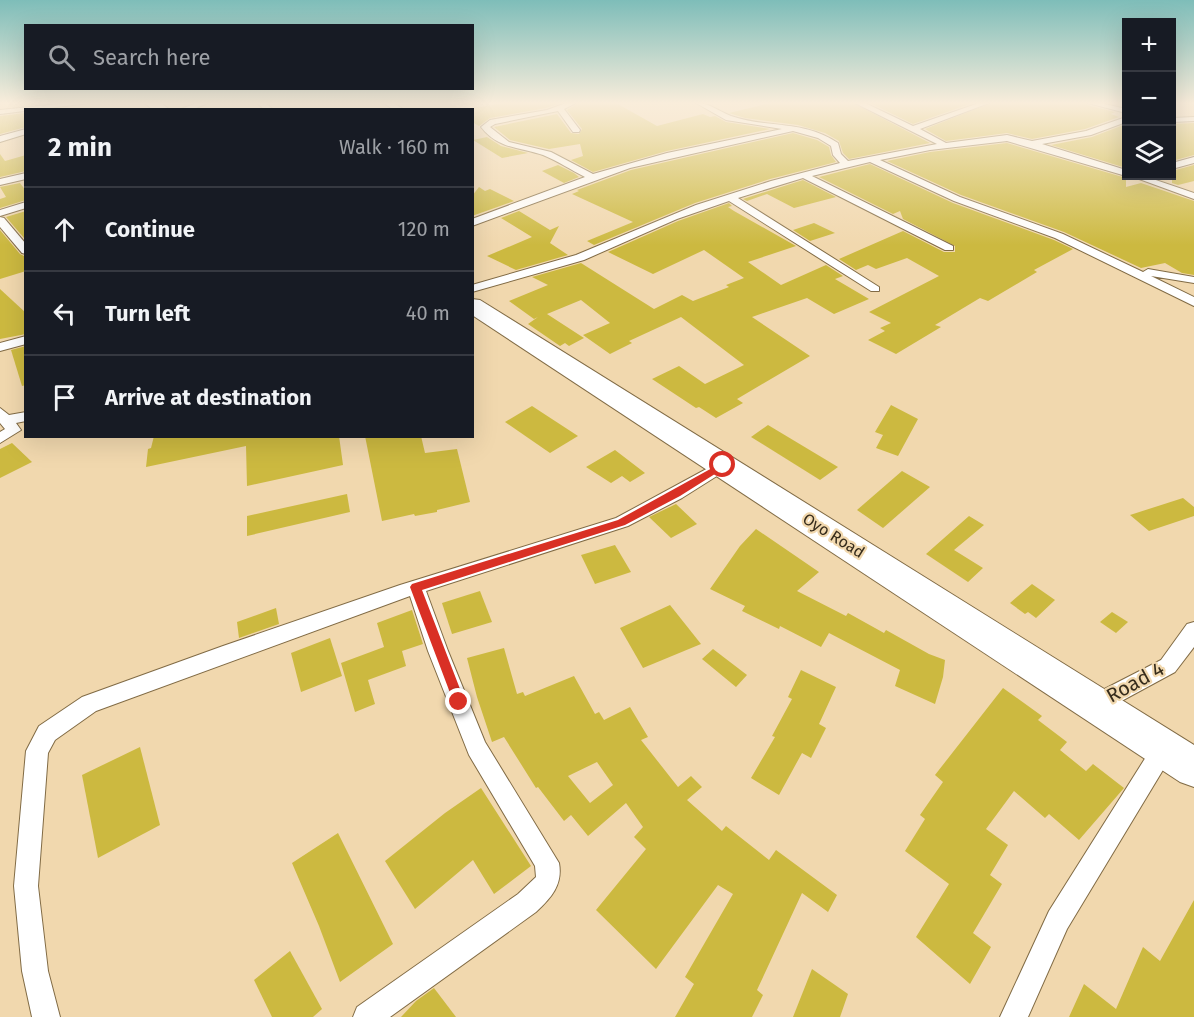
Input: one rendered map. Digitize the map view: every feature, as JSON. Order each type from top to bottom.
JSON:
[{"type":"highway","name":"Oyo Road","points":[[474,306],[1194,768]]},
{"type":"street","points":[[531,150],[546,153],[594,178]]},
{"type":"street","points":[[474,222],[529,199],[648,160],[698,150]]},
{"type":"street","points":[[835,150],[847,165]]},
{"type":"street","points":[[474,288],[595,252],[660,222],[730,197],[847,165],[914,150]]},
{"type":"street","points":[[1054,150],[1122,171]]},
{"type":"street","points":[[871,159],[957,199],[1059,236],[1194,302]]},
{"type":"street","points":[[1176,165],[1194,160]]},
{"type":"street","points":[[0,182],[24,176]]},
{"type":"street","points":[[805,176],[949,248]]},
{"type":"street","points":[[1148,180],[1194,196]]},
{"type":"street","points":[[730,197],[876,289]]},
{"type":"street","points":[[0,213],[24,206]]},
{"type":"street","points":[[0,220],[24,249]]},
{"type":"street","points":[[1130,269],[1194,280]]},
{"type":"street","points":[[0,347],[24,340]]},
{"type":"street","points":[[3,417],[24,416]]},
{"type":"street","points":[[0,438],[14,430],[3,417]]},
{"type":"street","points":[[46,1017],[34,971],[26,886],[37,751],[47,733],[89,704],[230,652],[416,587],[622,522],[676,494],[723,465]]},
{"type":"street","points":[[368,1017],[527,903],[545,887],[550,876],[547,863],[477,748],[438,651],[416,587]]},
{"type":"street","name":"Road 4","points":[[1096,704],[1168,666],[1194,630]]},
{"type":"street","points":[[1014,1017],[1058,920],[1164,748]]},
{"type":"building","points":[[490,150],[518,150],[528,153],[502,158]]},
{"type":"building","points":[[582,150],[670,150],[593,172],[571,160],[583,156]]},
{"type":"building","points":[[717,150],[830,150],[836,162],[770,179],[695,203],[594,245],[587,241],[633,222],[572,194],[579,191],[577,190],[631,170]]},
{"type":"building","points":[[842,150],[892,150],[849,159]]},
{"type":"building","points":[[943,150],[1032,150],[1122,177],[1122,180],[1126,180],[1126,187],[1141,183],[1194,201],[1194,275],[1182,273],[1165,263],[1141,268],[1064,232],[961,195],[887,161]]},
{"type":"building","points":[[1069,150],[1122,150],[1122,167]]},
{"type":"building","points":[[1176,150],[1194,150],[1194,155],[1176,160]]},
{"type":"building","points":[[0,154],[5,161],[24,156],[24,171],[0,177]]},
{"type":"building","points":[[870,164],[953,203],[1073,249],[1034,270],[1037,272],[988,301],[980,298],[935,325],[941,327],[896,354],[868,340],[885,331],[880,328],[891,323],[869,312],[939,276],[907,258],[876,269],[868,265],[856,270],[839,259],[903,231],[944,252],[955,252],[955,246],[903,219],[900,211],[893,214],[819,177]]},
{"type":"building","points":[[558,165],[579,177],[564,183],[542,171]]},
{"type":"building","points":[[1194,165],[1194,181],[1178,185],[1172,183],[1172,180],[1176,180],[1176,170]]},
{"type":"building","points":[[803,180],[836,197],[794,208],[767,194],[747,201],[743,199]]},
{"type":"building","points":[[20,183],[24,188],[24,201],[0,208],[0,199],[6,197],[0,187]]},
{"type":"building","points":[[479,187],[485,191],[490,189],[514,201],[474,215],[474,193]]},
{"type":"building","points":[[729,203],[732,206],[728,207],[734,211],[796,246],[748,262],[781,285],[826,265],[843,276],[835,279],[869,299],[834,314],[807,298],[752,317],[810,356],[737,399],[743,403],[716,418],[699,407],[696,408],[652,379],[679,366],[705,384],[744,365],[681,317],[629,341],[632,343],[610,354],[583,335],[610,323],[581,300],[547,314],[584,338],[569,346],[565,343],[560,346],[528,324],[538,317],[534,319],[509,301],[548,285],[532,277],[581,263],[654,309],[682,295],[693,301],[729,287],[726,285],[744,278],[704,250],[653,274],[608,252],[678,221]]},
{"type":"building","points":[[519,211],[550,230],[559,226],[550,243],[568,255],[516,270],[487,256],[532,237],[501,218]]},
{"type":"building","points":[[24,212],[24,238],[6,217]]},
{"type":"building","points":[[814,223],[835,233],[810,241],[793,230]]},
{"type":"building","points":[[0,230],[24,256],[24,272],[0,279]]},
{"type":"building","points":[[0,289],[24,311],[24,334],[0,339]]},
{"type":"building","points":[[24,347],[24,386],[22,386],[11,350]]},
{"type":"building","points":[[891,405],[918,419],[898,456],[876,448],[883,435],[875,432]]},
{"type":"building","points":[[532,406],[578,436],[550,453],[505,422]]},
{"type":"building","points":[[768,425],[838,467],[820,480],[751,437]]},
{"type":"building","points":[[154,438],[339,438],[343,465],[247,486],[246,446],[146,467],[148,449],[151,448]]},
{"type":"building","points":[[365,438],[421,438],[425,453],[457,449],[470,502],[437,510],[437,512],[382,521]]},
{"type":"building","points":[[12,443],[32,462],[0,478],[0,449]]},
{"type":"building","points":[[615,450],[645,473],[630,482],[622,476],[611,483],[586,467]]},
{"type":"building","points":[[902,471],[930,487],[883,528],[857,510]]},
{"type":"building","points":[[347,494],[350,512],[247,536],[247,516]]},
{"type":"building","points":[[1183,498],[1194,507],[1194,516],[1149,531],[1130,515]]},
{"type":"building","points":[[676,504],[697,524],[671,538],[649,517]]},
{"type":"building","points":[[969,516],[984,525],[954,550],[983,568],[968,582],[926,554]]},
{"type":"building","points":[[756,529],[819,572],[797,591],[846,616],[848,613],[884,633],[886,630],[929,654],[945,660],[943,677],[935,704],[895,686],[900,670],[829,633],[821,647],[780,626],[779,629],[742,611],[745,606],[710,589],[740,546]]},
{"type":"building","points":[[615,545],[631,572],[595,584],[581,555]]},
{"type":"building","points":[[1032,584],[1055,600],[1036,618],[1028,612],[1025,614],[1010,603]]},
{"type":"building","points":[[480,591],[492,622],[452,634],[442,603]]},
{"type":"building","points":[[670,605],[701,644],[643,668],[620,628]]},
{"type":"building","points":[[276,608],[279,624],[239,638],[237,622]]},
{"type":"building","points":[[412,610],[423,644],[402,651],[406,666],[368,680],[375,704],[355,712],[341,663],[384,647],[377,623]]},
{"type":"building","points":[[1112,612],[1128,622],[1116,633],[1100,622]]},
{"type":"building","points":[[330,638],[342,676],[301,692],[291,653]]},
{"type":"building","points":[[504,648],[517,694],[523,692],[525,696],[574,676],[595,714],[599,712],[604,720],[630,707],[648,737],[641,740],[678,787],[691,776],[702,787],[687,800],[722,831],[726,826],[769,860],[776,850],[837,895],[828,912],[802,893],[757,990],[763,995],[752,1017],[675,1017],[694,984],[685,977],[733,894],[718,885],[656,969],[596,910],[646,849],[634,837],[643,827],[626,803],[588,836],[571,815],[564,821],[538,787],[536,788],[504,737],[492,742],[467,658]],"holes":[[[597,762],[613,785],[590,803],[568,776]]]},
{"type":"building","points":[[713,649],[747,675],[736,687],[702,659]]},
{"type":"building","points":[[801,670],[836,687],[819,724],[826,728],[811,758],[802,753],[779,795],[751,778],[775,737],[772,736],[792,699],[788,697]]},
{"type":"building","points":[[1003,688],[1042,716],[1038,720],[1067,742],[1060,750],[1086,771],[1093,764],[1124,788],[1079,840],[1049,814],[1045,818],[1014,791],[986,829],[1008,845],[990,875],[1002,884],[973,933],[991,947],[970,984],[916,937],[949,884],[905,851],[925,819],[920,815],[943,782],[935,775]]},
{"type":"building","points":[[140,747],[160,825],[98,858],[82,775]]},
{"type":"building","points":[[481,788],[531,866],[494,894],[473,860],[415,909],[385,861],[445,813]]},
{"type":"building","points":[[338,833],[393,944],[340,982],[292,863]]},
{"type":"building","points":[[1194,900],[1194,1017],[1069,1017],[1084,984],[1116,1009],[1143,947],[1160,961]]},
{"type":"building","points":[[290,951],[322,1009],[313,1017],[272,1017],[254,980]]},
{"type":"building","points":[[812,969],[848,994],[840,1017],[793,1017]]},
{"type":"building","points":[[434,988],[456,1017],[401,1017],[416,1001]]},
{"type":"route","points":[[459,702],[438,651],[416,587],[622,522],[676,494],[723,465]]}]
